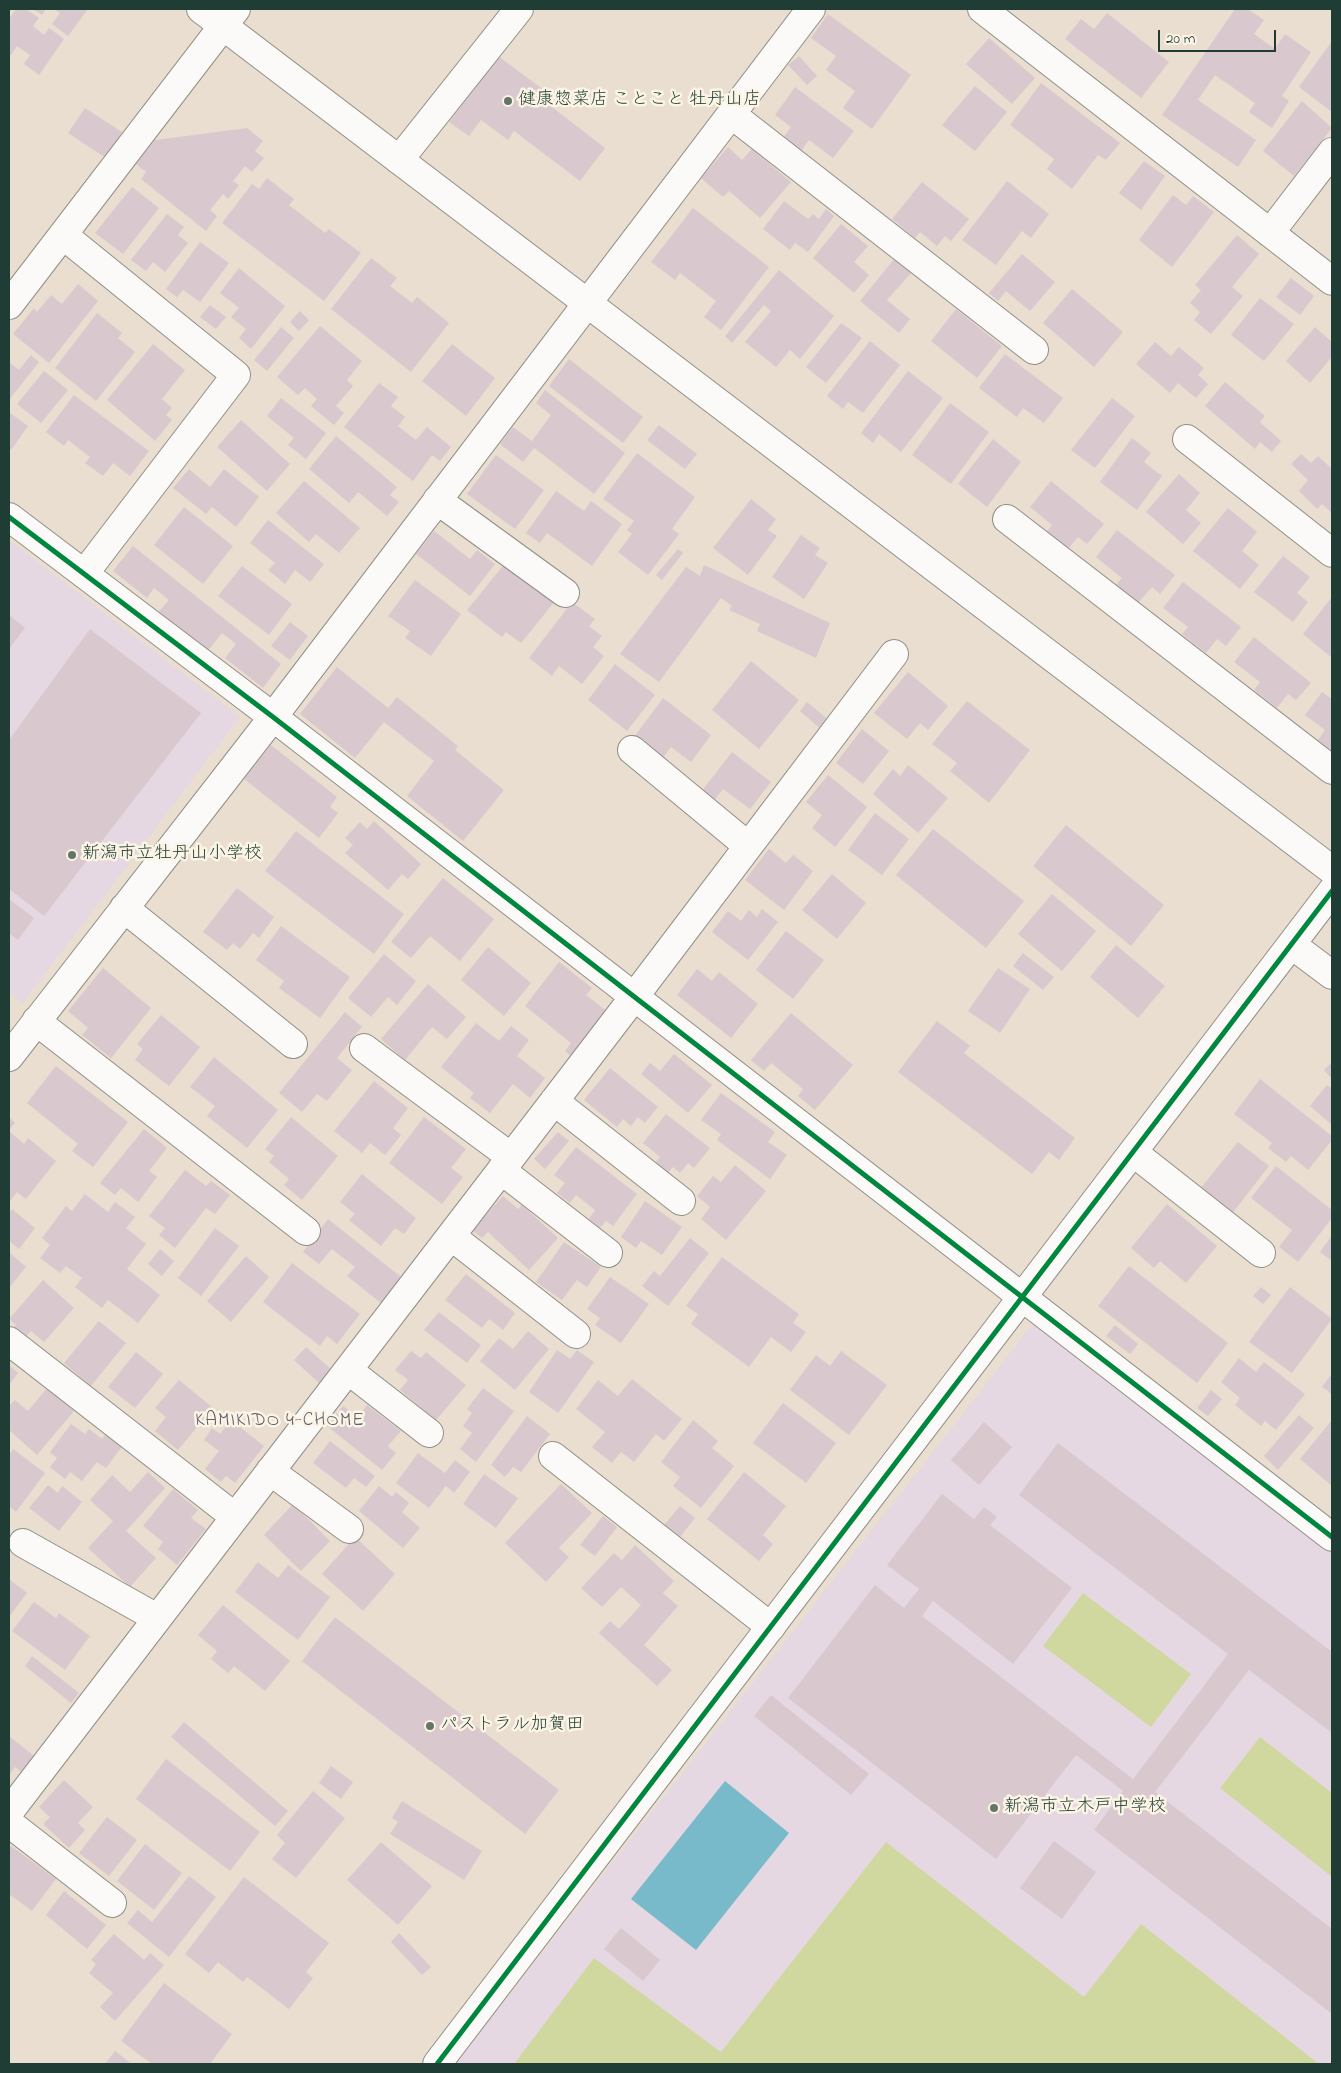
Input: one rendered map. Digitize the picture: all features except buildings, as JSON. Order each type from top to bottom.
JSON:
[{"type":"street","points":[[201,9],[230,17],[399,160],[1332,870]]},
{"type":"street","points":[[399,160],[519,9]]},
{"type":"street","points":[[9,1057],[273,717],[811,9]]},
{"type":"street","points":[[982,9],[1332,281]]},
{"type":"street","points":[[9,306],[230,17]]},
{"type":"street","points":[[731,114],[1034,350]]},
{"type":"street","points":[[1270,233],[1332,152]]},
{"type":"street","points":[[63,235],[236,375],[84,574]]},
{"type":"street","points":[[1187,439],[1332,553]]},
{"type":"street","points":[[437,500],[565,593]]},
{"type":"street","points":[[9,517],[273,717],[1332,1538]]},
{"type":"street","points":[[1007,519],[1332,770]]},
{"type":"street","points":[[9,1812],[634,997],[894,654]]},
{"type":"street","points":[[632,750],[748,846]]},
{"type":"street","points":[[437,2064],[1134,1153],[1332,891]]},
{"type":"street","points":[[124,908],[293,1044]]},
{"type":"street","points":[[1292,944],[1332,975]]},
{"type":"street","points":[[36,1022],[306,1231]]},
{"type":"street","points":[[364,1048],[506,1163],[608,1253]]},
{"type":"street","points":[[554,1101],[681,1201]]},
{"type":"street","points":[[1134,1153],[1262,1253]]},
{"type":"street","points":[[451,1236],[576,1334]]},
{"type":"street","points":[[9,1341],[235,1517]]},
{"type":"street","points":[[348,1370],[429,1433]]},
{"type":"street","points":[[553,1456],[771,1627]]},
{"type":"street","points":[[270,1470],[349,1529]]},
{"type":"street","points":[[23,1544],[157,1618]]},
{"type":"street","points":[[9,1823],[112,1903]]},
{"type":"shaded area","name":"新潟市立牡丹山小学校","points":[[9,540],[240,717],[22,1004],[9,993]]},
{"type":"shaded area","name":"新潟市立木戸中学校","points":[[1036,1320],[1332,1552],[1332,2064],[456,2063]]},
{"type":"green space","points":[[1083,1593],[1191,1674],[1151,1727],[1043,1646]]},
{"type":"green space","points":[[1260,1737],[1332,1793],[1331,1876],[1220,1788]]},
{"type":"green space","points":[[886,1842],[1084,1997],[1141,1924],[1319,2064],[514,2064],[594,1958],[721,2052]]},
{"type":"water","points":[[725,1781],[789,1833],[696,1950],[631,1899]]},
{"type":"cycle path","points":[[9,517],[273,717],[1332,1537]]},
{"type":"cycle path","points":[[437,2064],[1332,891]]},
{"type":"place","name":"健康惣菜店 ことこと 牡丹山店","points":[[508,101]]},
{"type":"place","name":"新潟市立牡丹山小学校","points":[[72,855]]},
{"type":"place","name":"パストラル加賀田","points":[[430,1726]]},
{"type":"place","name":"新潟市立木戸中学校","points":[[994,1808]]},
{"type":"district","name":"KAMIKIDO 4-CHOME","points":[[280,1422]]}]
